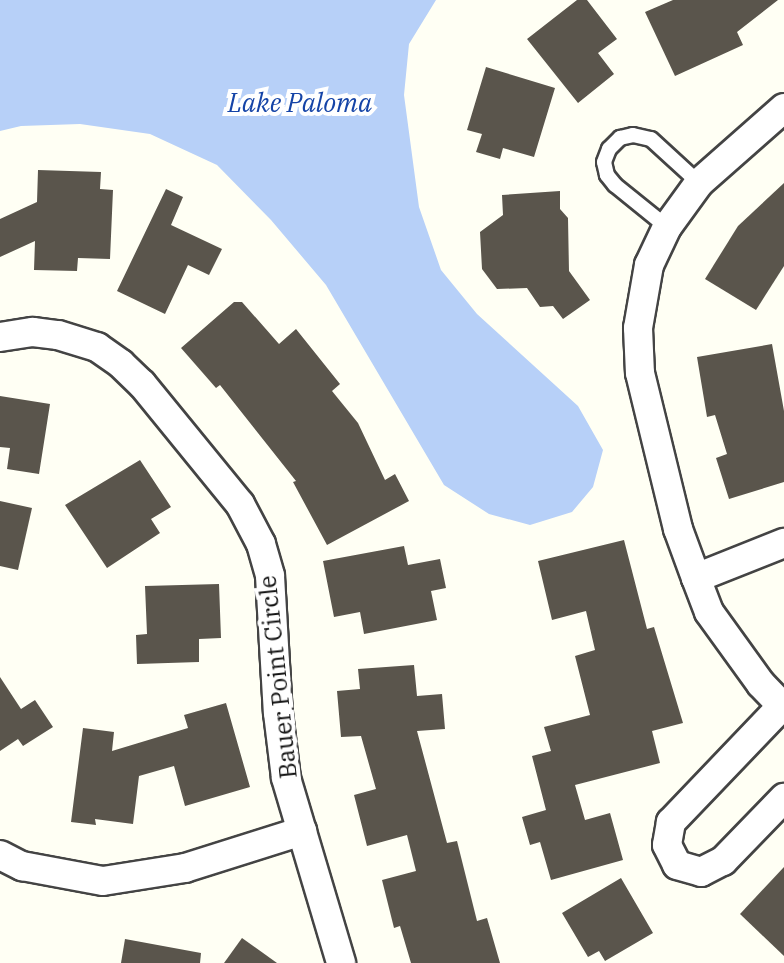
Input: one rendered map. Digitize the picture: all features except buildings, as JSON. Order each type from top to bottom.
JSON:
[{"type":"street","points":[[784,108],[699,183],[667,227],[649,265],[638,328],[640,373],[678,529],[709,612],[761,684],[783,707],[671,822],[667,845],[677,865],[701,872],[723,861],[784,798]]},
{"type":"street","name":"Bauer Point Circle","points":[[0,337],[33,332],[58,335],[97,347],[142,384],[240,504],[261,544],[270,576],[279,726],[286,778],[341,963]]},
{"type":"street","points":[[696,578],[784,543]]},
{"type":"street","points":[[0,855],[22,866],[103,881],[185,868],[302,831]]},
{"type":"lane","points":[[667,227],[615,185],[604,162],[609,149],[620,138],[633,135],[651,139],[699,183]]},
{"type":"water","name":"Lake Paloma","points":[[0,0],[436,0],[409,44],[404,95],[419,207],[441,270],[477,314],[578,406],[603,450],[593,487],[572,512],[530,525],[489,514],[444,485],[326,285],[271,220],[217,165],[150,134],[80,124],[21,126],[0,131]]}]
